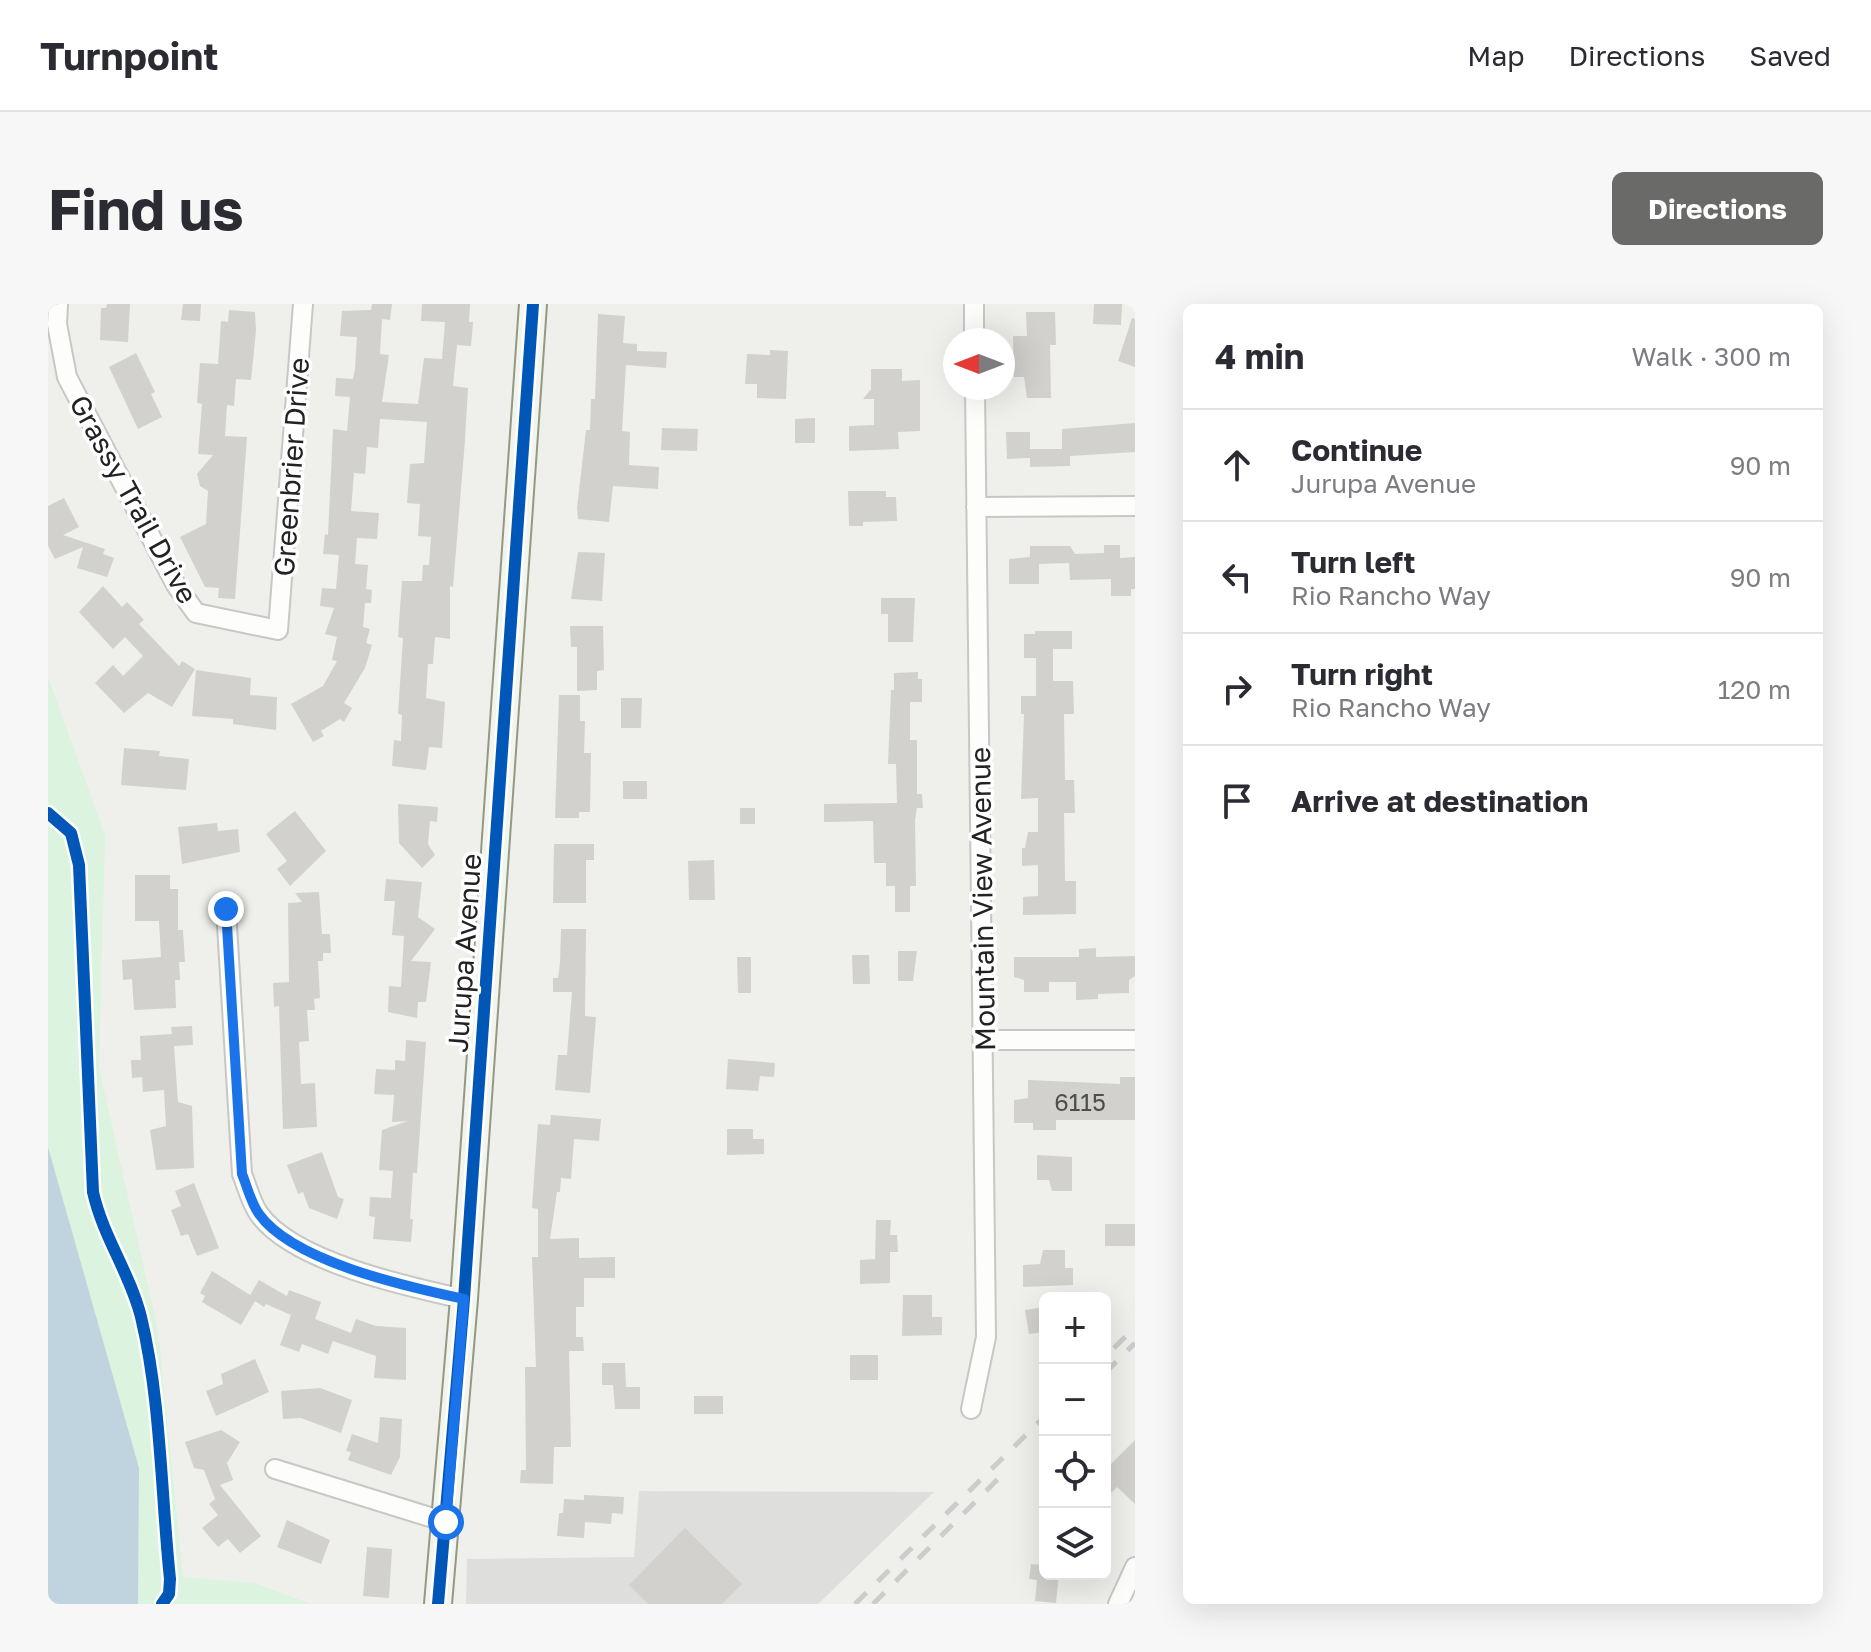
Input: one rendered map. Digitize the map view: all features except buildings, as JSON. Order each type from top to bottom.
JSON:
[{"type":"main road","name":"Jurupa Avenue","points":[[438,1604],[464,1299],[533,304]]},
{"type":"street","name":"Grassy Trail Drive","points":[[58,304],[57,324],[67,377],[176,585],[196,613],[278,630]]},
{"type":"street","name":"Greenbrier Drive","points":[[278,630],[303,304]]},
{"type":"street","points":[[974,304],[974,328]]},
{"type":"street","name":"Mountain View Avenue","points":[[971,1409],[986,1337],[985,1040],[975,400]]},
{"type":"street","points":[[976,507],[1135,506]]},
{"type":"street","points":[[226,909],[242,1174],[258,1213],[284,1239],[385,1281],[464,1299]]},
{"type":"street","points":[[985,1040],[1135,1040]]},
{"type":"street","points":[[275,1469],[446,1522]]},
{"type":"street","points":[[1118,1604],[1135,1567]]},
{"type":"shaded area","points":[[639,1491],[934,1492],[818,1604],[466,1604],[467,1559],[634,1557]]},
{"type":"green space","points":[[48,677],[105,835],[99,1068],[158,1331],[183,1577],[254,1583],[311,1604],[48,1604]]},
{"type":"water","points":[[48,1147],[139,1468],[138,1604],[48,1604]]},
{"type":"railway","points":[[1114,1348],[1135,1327]]},
{"type":"railway","points":[[1111,1367],[1135,1343]]},
{"type":"railway","points":[[855,1604],[1039,1422]]},
{"type":"railway","points":[[873,1604],[1002,1475]]},
{"type":"cycle path","points":[[438,1604],[464,1299],[533,304]]},
{"type":"cycle path","points":[[48,813],[71,833],[79,865],[93,1192],[103,1224],[136,1301],[148,1349],[157,1414],[170,1579],[169,1594],[162,1604]]},
{"type":"route","points":[[226,909],[242,1174],[258,1213],[284,1239],[385,1281],[464,1299],[446,1522]]}]
